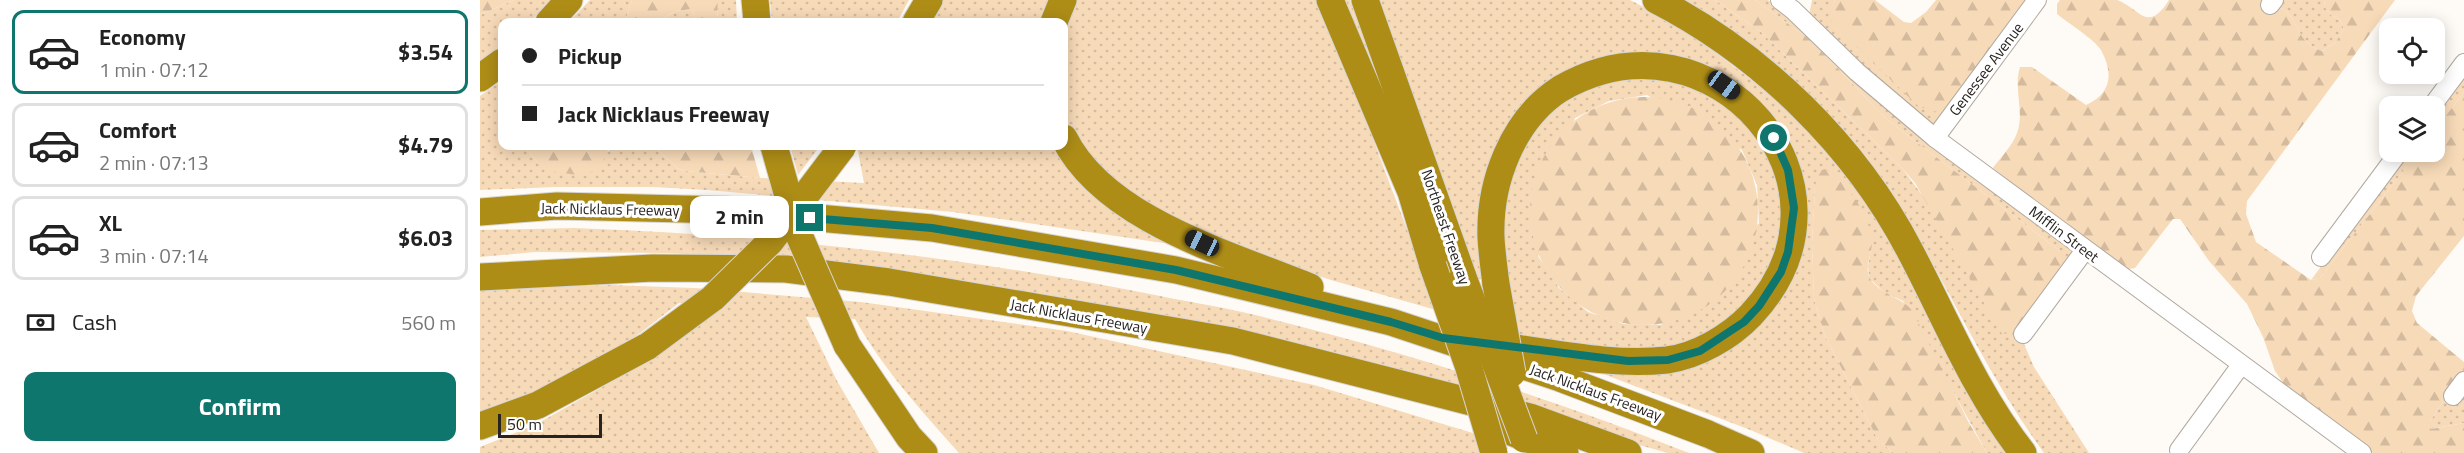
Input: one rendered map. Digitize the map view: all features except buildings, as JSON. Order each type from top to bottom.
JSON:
[{"type":"highway","points":[[553,18],[569,0]]},
{"type":"highway","points":[[755,0],[757,18]]},
{"type":"highway","points":[[918,18],[929,0]]},
{"type":"highway","points":[[1055,18],[1063,0]]},
{"type":"highway","points":[[1330,0],[1411,192],[1433,266],[1468,365],[1494,453]]},
{"type":"highway","name":"Northeast Freeway","points":[[1365,0],[1525,446]]},
{"type":"highway","points":[[1656,0],[1687,16],[1748,58],[1822,128],[1860,172],[1910,250],[1951,336],[1986,398],[2023,453]]},
{"type":"highway","points":[[1443,338],[1628,361],[1668,360],[1700,351],[1726,335],[1744,322],[1759,306],[1781,272],[1788,252],[1794,208],[1788,170],[1774,138],[1760,116],[1744,100],[1714,80],[1668,64],[1638,62],[1609,66],[1576,79],[1546,98],[1521,126],[1505,160],[1495,193],[1491,237],[1496,284],[1525,446]]},
{"type":"highway","points":[[480,78],[498,65]]},
{"type":"highway","points":[[1068,144],[1080,164],[1094,179],[1110,193],[1145,215],[1240,261],[1282,276],[1391,322]]},
{"type":"highway","points":[[775,150],[799,235],[847,345],[865,402],[898,453]]},
{"type":"highway","points":[[480,426],[538,405],[648,346],[713,298],[770,242],[840,150]]},
{"type":"highway","name":"Jack Nicklaus Freeway","points":[[480,212],[557,206],[726,210],[932,228],[1176,270],[1391,322],[1443,338],[1560,378],[1708,434],[1751,453]]},
{"type":"highway","name":"Jack Nicklaus Freeway","points":[[480,277],[653,268],[786,269],[889,282],[1233,341],[1530,417],[1628,453]]},
{"type":"highway","points":[[847,345],[909,436],[924,453]]},
{"type":"highway","points":[[1426,392],[1467,414],[1564,453]]},
{"type":"street","name":"Genessee Avenue","points":[[1935,138],[2037,0]]},
{"type":"street","name":"Mifflin Street","points":[[1791,3],[1857,72],[1935,138],[2362,453]]},
{"type":"street","points":[[2439,96],[2464,63]]},
{"type":"street","points":[[2321,257],[2392,162]]},
{"type":"street","points":[[2023,334],[2085,250]]},
{"type":"street","points":[[2179,450],[2241,365]]},
{"type":"street","points":[[2453,396],[2464,381]]},
{"type":"green space","points":[[480,0],[514,0],[480,15]]},
{"type":"green space","points":[[514,0],[553,0],[533,18],[498,18],[498,50],[480,64],[480,15]]},
{"type":"green space","points":[[590,0],[632,0],[626,18],[573,18]]},
{"type":"green space","points":[[632,0],[718,0],[717,18],[695,18],[692,9],[676,11],[663,18],[626,18]]},
{"type":"green space","points":[[718,0],[736,0],[737,18],[717,18]]},
{"type":"green space","points":[[770,0],[909,0],[899,18],[772,18]]},
{"type":"green space","points":[[937,0],[1053,0],[1046,18],[927,18]]},
{"type":"green space","points":[[1075,0],[1316,0],[1351,78],[1436,310],[1331,280],[1234,247],[1128,195],[1074,142],[1068,126],[1067,18]]},
{"type":"green space","points":[[1337,0],[1350,0],[1376,69],[1370,71]]},
{"type":"green space","points":[[1377,0],[1630,0],[1679,25],[1775,98],[1816,137],[1865,197],[2012,453],[1987,453],[1903,301],[1884,292],[1869,278],[1868,266],[1872,244],[1815,188],[1812,242],[1814,299],[1825,336],[1878,440],[1894,453],[1804,453],[1748,429],[1598,372],[1617,370],[1763,314],[1791,155],[1689,62],[1528,107],[1489,282],[1477,278]]},
{"type":"green space","points":[[1684,0],[1715,0],[1761,32],[1902,168],[2020,327],[2024,344],[2034,367],[2089,453],[2044,453],[1989,367],[1907,217],[1863,152],[1837,122],[1780,67],[1717,20]]},
{"type":"green space","points":[[1715,0],[1755,0],[1811,40],[1884,117],[2060,251],[2066,264],[2020,327],[2013,333],[2002,334],[1915,183],[1902,168],[1761,32]]},
{"type":"green space","points":[[1755,0],[1768,0],[1807,30],[1904,124],[2075,251],[2066,264],[2060,251],[1884,117],[1811,40]]},
{"type":"green space","points":[[1812,0],[1835,0],[1831,10],[1945,112],[1937,124],[1927,124],[1919,120],[1809,16]]},
{"type":"green space","points":[[1835,0],[1875,0],[1904,22],[1911,23],[1926,12],[1936,0],[2030,0],[1945,112],[1929,111],[1917,105],[1832,23],[1830,10]]},
{"type":"green space","points":[[2060,0],[2117,0],[2149,17],[2155,16],[2169,0],[2268,0],[2271,12],[2282,8],[2293,20],[2307,43],[2322,51],[2335,43],[2344,29],[2340,20],[2331,15],[2324,6],[2325,0],[2395,0],[2382,18],[2379,18],[2379,22],[2247,201],[2246,214],[2256,242],[2311,280],[2320,278],[2410,162],[2445,162],[2445,117],[2464,92],[2464,236],[2416,296],[2412,311],[2417,323],[2464,362],[2464,371],[2430,421],[2431,429],[2464,423],[2464,453],[2373,453],[2293,397],[2275,371],[2263,337],[2247,304],[2209,261],[2180,219],[2173,219],[2135,268],[2124,270],[1993,168],[2017,133],[2020,117],[2018,75],[2020,67],[2032,67],[2086,105],[2101,95],[2108,82],[2108,67],[2101,50],[2087,36],[2057,14],[2057,4]]},
{"type":"green space","points":[[2280,0],[2325,0],[2324,6],[2331,15],[2340,20],[2344,29],[2335,43],[2322,51],[2307,43],[2293,20],[2282,8],[2271,12]]},
{"type":"green space","points":[[692,9],[695,18],[663,18],[676,11]]},
{"type":"green space","points":[[1642,73],[1707,87],[1766,142],[1785,202],[1778,255],[1732,322],[1673,349],[1619,351],[1516,335],[1500,217],[1525,135],[1570,95]],"holes":[[[1647,95],[1742,150],[1757,185],[1759,223],[1661,325],[1624,324],[1588,312],[1559,288],[1538,256],[1575,118],[1609,101]]]},
{"type":"green space","points":[[2464,74],[2464,92],[2445,117],[2445,100]]},
{"type":"green space","points":[[498,83],[498,150],[527,150],[538,163],[609,150],[658,150],[677,168],[685,171],[760,178],[864,183],[858,150],[1062,150],[1170,244],[953,212],[707,190],[653,187],[555,187],[480,190],[480,96]]},
{"type":"green space","points":[[1633,97],[1655,97],[1688,105],[1725,130],[1750,167],[1758,200],[1756,233],[1750,255],[1725,292],[1688,317],[1655,325],[1633,325],[1600,317],[1563,292],[1538,255],[1530,222],[1530,200],[1538,167],[1563,130],[1600,105]]},
{"type":"green space","points":[[527,150],[608,150],[600,167],[584,176],[550,171],[538,163]]},
{"type":"green space","points":[[658,150],[752,150],[760,178],[685,171],[677,168]]},
{"type":"green space","points":[[791,150],[817,150],[798,175]]},
{"type":"green space","points":[[2399,162],[2410,162],[2320,278],[2311,280]]},
{"type":"green space","points":[[1826,169],[1843,184],[1863,211],[1872,243],[1868,266],[1871,280],[1880,289],[1912,310],[1969,423],[1987,453],[1894,453],[1878,440],[1825,336],[1814,299],[1812,242],[1815,188],[1817,174]]},
{"type":"green space","points":[[574,228],[719,236],[863,249],[1007,269],[1226,308],[1362,343],[1473,376],[1636,432],[1689,453],[1668,453],[1535,416],[893,273],[671,253],[535,252],[480,257],[480,230]]},
{"type":"green space","points":[[610,285],[695,288],[861,302],[1067,331],[1314,385],[1476,434],[1482,453],[959,453],[890,372],[855,319],[806,317],[836,379],[879,453],[480,453],[480,447],[535,425],[650,360],[712,306],[679,303],[618,350],[480,420],[480,289]]},
{"type":"green space","points":[[2464,371],[2464,423],[2430,429],[2430,421]]},
{"type":"route","points":[[810,218],[932,228],[1176,270],[1286,295],[1443,338],[1628,361],[1668,360],[1700,351],[1744,322],[1759,306],[1781,272],[1788,252],[1794,208],[1788,170],[1774,138]]}]
